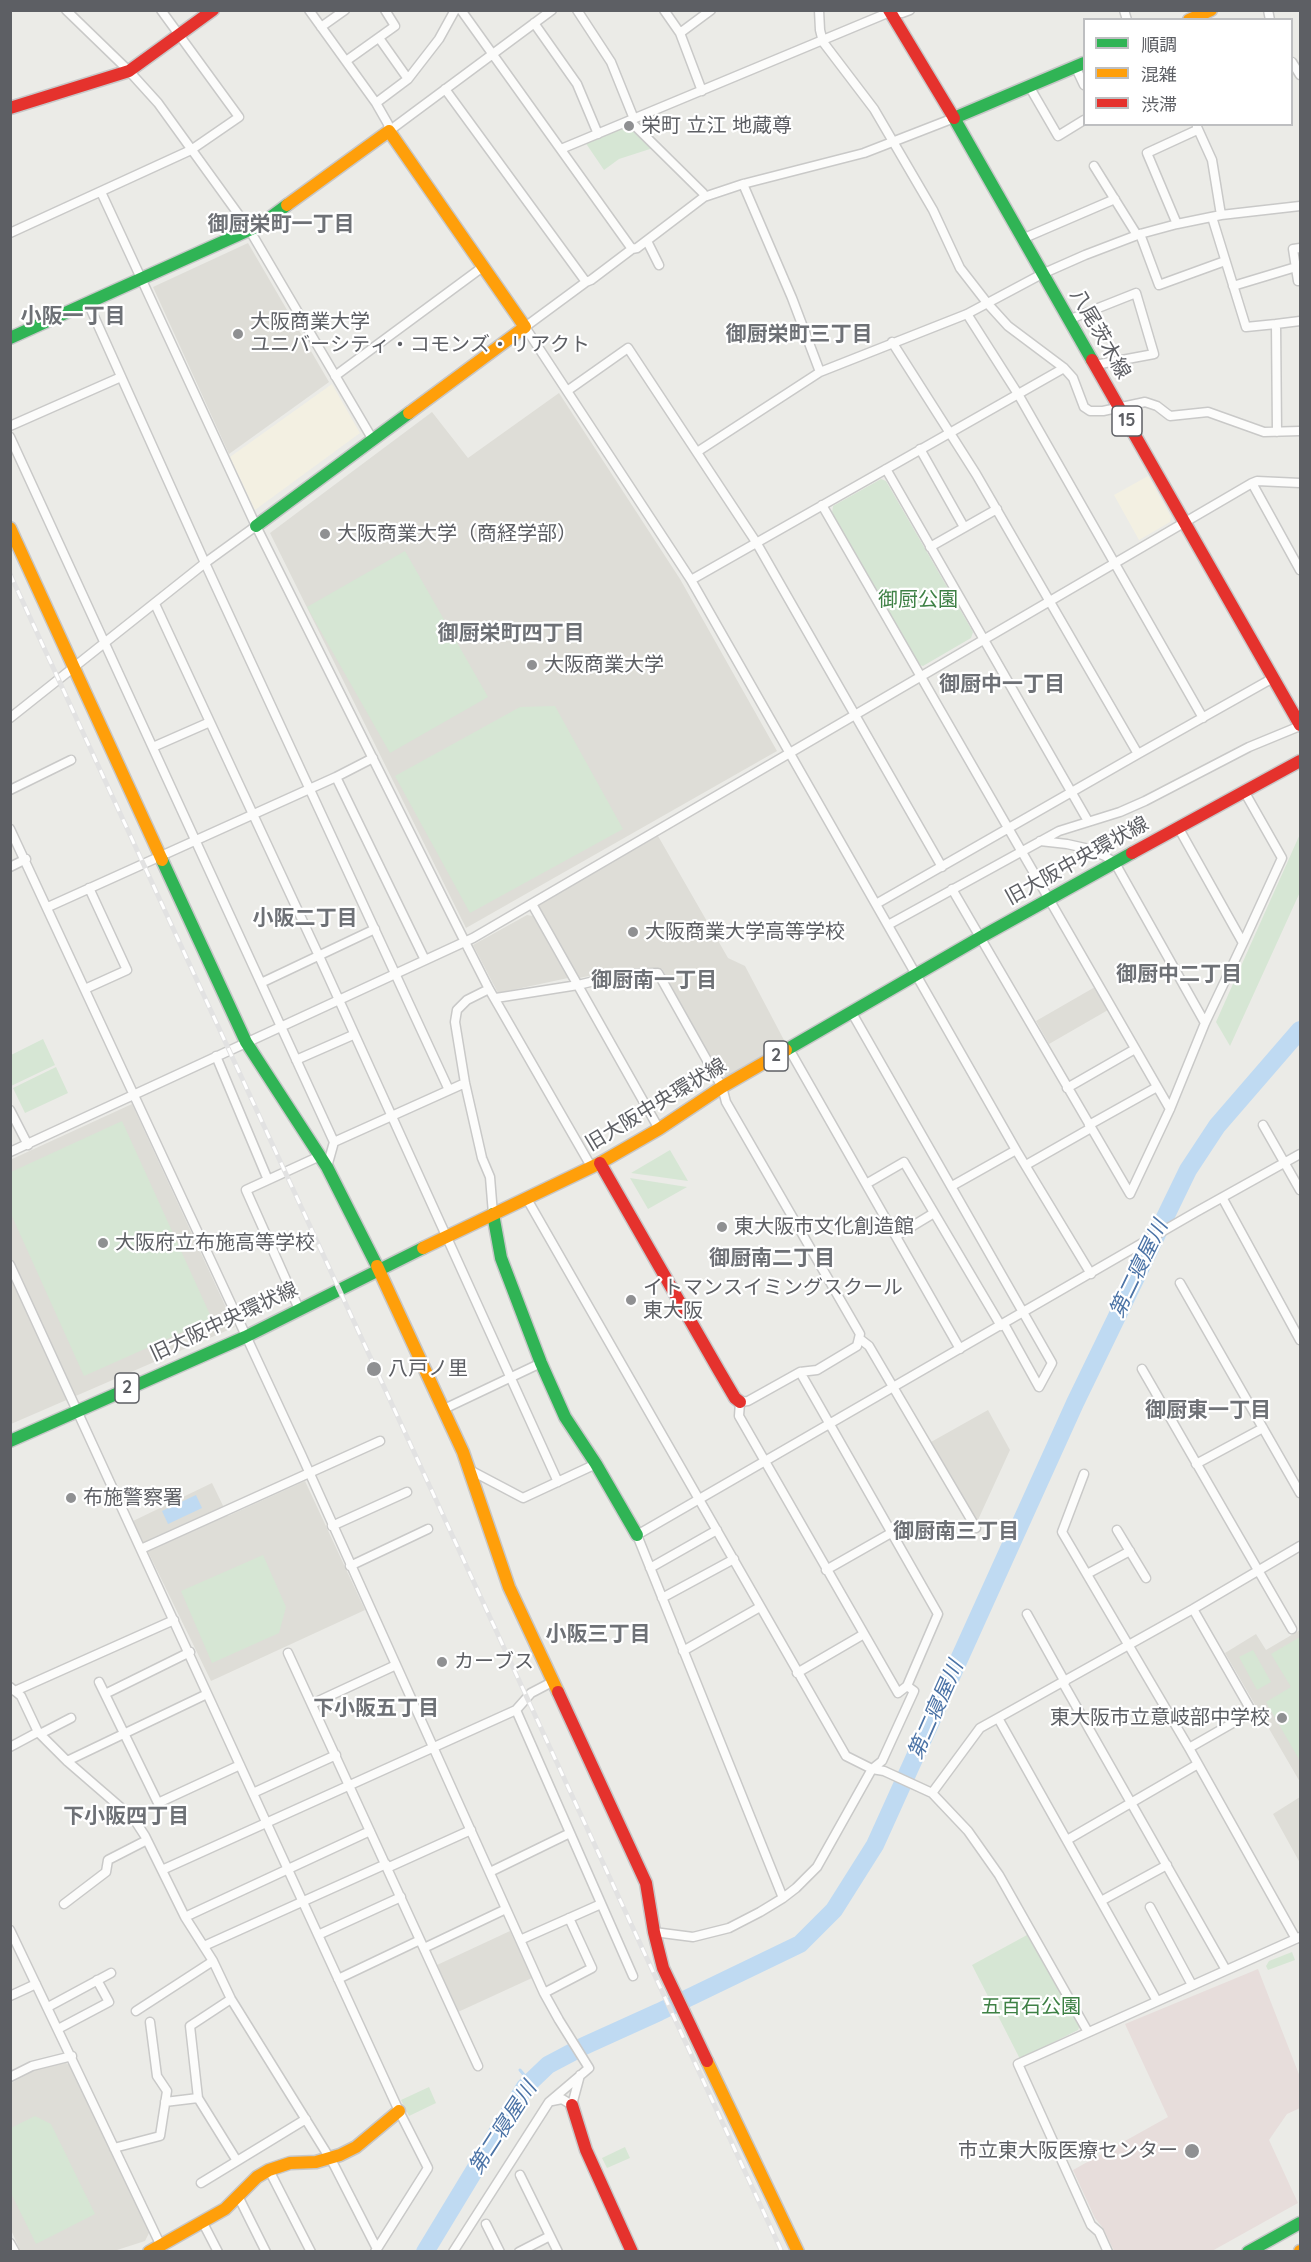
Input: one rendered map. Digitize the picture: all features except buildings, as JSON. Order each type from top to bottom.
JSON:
[{"type":"street","points":[[66,10],[129,71],[158,103],[249,229],[373,440]]},
{"type":"street","points":[[10,233],[191,150],[239,117],[160,10]]},
{"type":"street","points":[[10,108],[129,71],[213,10]]},
{"type":"street","points":[[309,10],[376,103],[388,124],[389,131],[484,266],[691,580],[1016,1150],[1090,1274]]},
{"type":"street","points":[[321,27],[345,10]]},
{"type":"street","points":[[346,61],[395,26],[385,10]]},
{"type":"street","points":[[376,103],[408,79],[439,39],[455,10]]},
{"type":"street","points":[[461,10],[632,249]]},
{"type":"street","points":[[10,338],[260,225],[552,10]]},
{"type":"street","points":[[577,10],[611,62],[632,120],[705,197]]},
{"type":"street","points":[[664,10],[680,33],[702,91]]},
{"type":"street","points":[[680,33],[711,10]]},
{"type":"street","points":[[819,10],[823,42],[874,109],[933,210],[960,268],[1008,326],[1073,378],[1084,407],[1090,411],[1120,408],[1145,402],[1157,406],[1170,416],[1208,412],[1264,432],[1300,430]]},
{"type":"street","points":[[561,149],[823,42],[890,11],[903,13],[910,10]]},
{"type":"street","points":[[1186,10],[1198,16]]},
{"type":"street","name":"八尾茨木線","points":[[890,11],[954,117],[1300,726]]},
{"type":"street","points":[[534,23],[577,84],[598,134]]},
{"type":"street","points":[[379,38],[408,79]]},
{"type":"street","points":[[10,718],[206,563],[586,282],[647,241],[705,197],[743,184],[864,153],[1080,64],[1083,80]]},
{"type":"street","points":[[1029,86],[1058,136],[1083,121]]},
{"type":"street","points":[[446,89],[586,282]]},
{"type":"street","points":[[1177,224],[1147,153],[1197,127],[1212,160],[1216,216],[1225,261],[1246,327],[1300,321]]},
{"type":"street","points":[[1094,166],[1139,235],[1159,285],[1225,261]]},
{"type":"street","points":[[743,184],[792,298],[820,372]]},
{"type":"street","points":[[101,192],[256,526],[489,990],[496,998],[735,1398],[740,1402],[748,1401],[800,1372],[817,1370],[858,1346],[860,1334],[726,1102],[722,1087],[658,973],[623,974],[578,985],[496,998]]},
{"type":"street","points":[[1022,239],[1115,199]]},
{"type":"street","points":[[698,452],[820,372],[968,314],[1042,274],[1085,255],[1177,224],[1216,216],[1300,206]]},
{"type":"street","points":[[647,241],[659,265]]},
{"type":"street","points":[[1298,281],[1293,249],[1300,248]]},
{"type":"street","points":[[335,376],[484,266]]},
{"type":"street","points":[[1233,286],[1296,267]]},
{"type":"street","points":[[1068,320],[1136,293],[1154,354],[1095,365]]},
{"type":"street","points":[[88,303],[449,1090]]},
{"type":"street","points":[[968,314],[1018,394],[1203,718]]},
{"type":"street","points":[[1276,324],[1277,432]]},
{"type":"street","points":[[892,342],[952,433],[1138,754]]},
{"type":"street","points":[[567,391],[628,348],[756,542],[942,867]]},
{"type":"street","points":[[691,580],[1064,369]]},
{"type":"street","points":[[10,426],[121,376]]},
{"type":"street","points":[[10,437],[334,1142]]},
{"type":"street","points":[[920,449],[964,527]]},
{"type":"street","points":[[885,469],[1088,821]]},
{"type":"street","points":[[10,1152],[465,942],[1252,483],[1257,481],[1300,483]]},
{"type":"street","points":[[1252,483],[1300,570]]},
{"type":"street","points":[[822,506],[1170,1109]]},
{"type":"street","points":[[930,547],[997,509]]},
{"type":"street","points":[[10,528],[246,1042],[324,1161],[379,1269],[444,1409],[468,1468],[509,1587],[646,1884],[663,1968],[798,2252]]},
{"type":"street","points":[[155,604],[319,956],[558,1482]]},
{"type":"street","points":[[876,904],[1273,678]]},
{"type":"street","points":[[153,747],[210,722]]},
{"type":"street","points":[[888,925],[1039,841],[1145,801],[1249,747],[1300,726]]},
{"type":"street","points":[[48,907],[336,777],[373,758]]},
{"type":"street","points":[[10,790],[71,760]]},
{"type":"street","name":"旧大阪中央環状線","points":[[10,1441],[245,1337],[379,1269],[596,1166],[659,1129],[722,1087],[981,937],[1300,761]]},
{"type":"street","points":[[336,777],[425,960]]},
{"type":"street","points":[[952,889],[1130,1194],[1170,1109],[1205,1023],[1282,858],[1244,791]]},
{"type":"street","points":[[1178,827],[1243,943]]},
{"type":"street","points":[[10,829],[26,859],[301,1454],[544,1993],[588,2067],[549,2102],[453,2252]]},
{"type":"street","points":[[1039,841],[1085,848],[1115,863],[1205,1023]]},
{"type":"street","points":[[10,867],[26,859]]},
{"type":"street","points":[[85,989],[126,970],[89,888]]},
{"type":"street","points":[[532,904],[659,1129]]},
{"type":"street","points":[[261,982],[375,929]]},
{"type":"street","points":[[489,990],[467,1000],[457,1010],[455,1022],[465,1083],[482,1158],[490,1176],[493,1214],[501,1258],[565,1417],[596,1464],[637,1535],[783,1898]]},
{"type":"street","points":[[852,1013],[1052,1363],[1039,1387],[904,1162],[866,1184]]},
{"type":"street","points":[[296,1060],[353,1035]]},
{"type":"street","points":[[1067,1088],[1135,1049]]},
{"type":"street","points":[[789,1050],[960,1349]]},
{"type":"street","points":[[216,1056],[268,1180]]},
{"type":"street","points":[[299,1309],[246,1190],[324,1161],[334,1142],[465,1083]]},
{"type":"street","points":[[1026,1165],[1157,1087]]},
{"type":"street","points":[[10,1110],[28,1144]]},
{"type":"street","points":[[1263,1125],[1300,1190]]},
{"type":"street","points":[[952,1186],[1016,1150]]},
{"type":"street","points":[[637,1535],[1300,1154]]},
{"type":"street","points":[[527,1199],[846,1756],[932,1793],[968,1831],[999,1875],[1088,2032]]},
{"type":"street","points":[[1223,1199],[1300,1340]]},
{"type":"street","points":[[896,1236],[934,1213]]},
{"type":"street","points":[[10,1265],[338,1979],[428,2168],[376,2250]]},
{"type":"street","points":[[1180,1283],[1300,1493]]},
{"type":"street","points":[[860,1340],[869,1346],[976,1528]]},
{"type":"street","points":[[444,1409],[542,1363]]},
{"type":"street","points":[[1142,1369],[1292,1629]]},
{"type":"street","points":[[740,1402],[739,1416],[898,1693],[907,1686],[938,1614],[800,1372]]},
{"type":"street","points":[[1196,1464],[1263,1428]]},
{"type":"street","points":[[141,1549],[380,1441]]},
{"type":"street","points":[[468,1468],[523,1498],[596,1464]]},
{"type":"street","points":[[1084,1474],[1062,1532],[1298,1938],[1018,2064],[1091,2225],[1099,2232],[1108,2252]]},
{"type":"street","points":[[332,1526],[406,1492]]},
{"type":"street","points":[[350,1566],[428,1529]]},
{"type":"street","points":[[650,1568],[717,1530]]},
{"type":"street","points":[[1118,1530],[1146,1578]]},
{"type":"street","points":[[826,1570],[891,1533]]},
{"type":"street","points":[[932,1793],[980,1728],[1193,1609],[1300,1546]]},
{"type":"street","points":[[1086,1574],[1130,1551]]},
{"type":"street","points":[[662,1598],[734,1559]]},
{"type":"street","points":[[683,1651],[760,1607]]},
{"type":"street","points":[[1189,1748],[1252,1712],[1193,1609]]},
{"type":"street","points":[[1027,1614],[1226,1970]]},
{"type":"street","points":[[174,1620],[13,1689],[21,1696],[39,1733],[67,1761],[134,1819],[147,1840],[185,1917],[213,1961],[231,1999],[330,2159],[376,2250]]},
{"type":"street","points":[[797,1673],[864,1634]]},
{"type":"street","points":[[105,1694],[190,1653]]},
{"type":"street","points":[[288,1653],[477,2066]]},
{"type":"street","points":[[312,1704],[396,1665]]},
{"type":"street","points":[[162,1870],[516,1710],[531,1693],[554,1681]]},
{"type":"street","points":[[99,1682],[158,1803],[240,1765]]},
{"type":"street","points":[[654,1932],[693,1937],[729,1928],[760,1912],[796,1888],[817,1867],[872,1769],[882,1761],[914,1692],[907,1686]]},
{"type":"street","points":[[67,1761],[207,1694]]},
{"type":"street","points":[[516,1710],[633,1976]]},
{"type":"street","points":[[10,1747],[71,1718]]},
{"type":"street","points":[[998,1718],[1157,2001]]},
{"type":"street","points":[[253,1793],[336,1755]]},
{"type":"street","points":[[1066,1840],[1198,1764]]},
{"type":"street","points":[[204,1946],[303,1901],[471,1830]]},
{"type":"street","points":[[185,1917],[370,1831]]},
{"type":"street","points":[[490,1872],[570,1833]]},
{"type":"street","points":[[64,1904],[106,1872],[108,1860],[147,1840]]},
{"type":"street","points":[[1101,1901],[1167,1864]]},
{"type":"street","points":[[318,1935],[400,1897]]},
{"type":"street","points":[[520,1940],[601,1904]]},
{"type":"street","points":[[1150,1907],[1192,1985]]},
{"type":"street","points":[[424,1948],[506,1909]]},
{"type":"street","points":[[544,1993],[592,1968],[569,1918]]},
{"type":"street","points":[[10,1930],[13,1941],[72,2056],[114,2148],[155,2249],[225,2209],[257,2177],[269,2170],[291,2163],[330,2159],[356,2146],[399,2110]]},
{"type":"street","points":[[338,1979],[420,1940]]},
{"type":"street","points":[[136,2011],[213,1961]]},
{"type":"street","points":[[48,2007],[111,1972]]},
{"type":"street","points":[[58,2029],[109,2002],[98,1980]]},
{"type":"street","points":[[10,1996],[36,1984]]},
{"type":"street","points":[[231,1999],[190,2026],[198,2098],[237,2161]]},
{"type":"street","points":[[114,2148],[160,2136],[167,2091],[157,2076],[150,2022]]},
{"type":"street","points":[[10,2077],[32,2066],[72,2056]]},
{"type":"street","points":[[580,2075],[572,2105],[586,2150],[632,2252]]},
{"type":"street","points":[[165,2102],[198,2098]]},
{"type":"street","points":[[549,2102],[562,2099],[572,2105]]},
{"type":"street","points":[[201,2182],[306,2120]]},
{"type":"street","points":[[269,2170],[311,2252]]},
{"type":"street","points":[[520,2175],[558,2252]]},
{"type":"street","points":[[238,2196],[266,2252]]},
{"type":"street","points":[[203,2223],[218,2252]]},
{"type":"street","points":[[486,2224],[500,2252]]},
{"type":"street","points":[[1248,2252],[1298,2224]]},
{"type":"street","points":[[1259,2252],[1298,2224]]},
{"type":"street","points":[[519,2252],[550,2236]]},
{"type":"street","points":[[10,2243],[15,2252]]},
{"type":"shaded area","name":"大阪商業大学 ユニバーシティ・コモンズ・リアクト","points":[[248,243],[329,382],[229,454],[153,287]]},
{"type":"shaded area","points":[[332,384],[360,433],[255,510],[230,457]]},
{"type":"shaded area","name":"大阪商業大学","points":[[559,393],[680,579],[777,751],[466,928],[270,533],[432,412],[468,458]]},
{"type":"shaded area","points":[[1148,476],[1171,517],[1170,522],[1139,540],[1114,495]]},
{"type":"shaded area","name":"大阪商業大学高等学校","points":[[658,836],[728,958],[745,966],[785,1042],[726,1077],[719,1074],[662,969],[623,969],[579,978],[538,905]]},
{"type":"shaded area","points":[[527,915],[533,916],[568,978],[498,993],[473,945]]},
{"type":"shaded area","points":[[1095,987],[1108,1010],[1049,1044],[1036,1021]]},
{"type":"shaded area","name":"大阪府立布施高等学校","points":[[132,1104],[235,1327],[11,1424],[10,1160]]},
{"type":"shaded area","points":[[988,1410],[1010,1450],[977,1522],[931,1442]]},
{"type":"shaded area","points":[[305,1481],[365,1610],[211,1681],[133,1521],[212,1483],[228,1516]]},
{"type":"shaded area","name":"東大阪市立意岐部中学校","points":[[1300,1630],[1300,1782],[1225,1653],[1256,1634],[1266,1650]]},
{"type":"shaded area","points":[[1300,1797],[1300,1863],[1273,1814]]},
{"type":"shaded area","points":[[510,1931],[532,1978],[458,2012],[437,1965]]},
{"type":"shaded area","points":[[1258,1969],[1300,2077],[1300,2108],[1287,2114],[1269,2140],[1298,2203],[1212,2251],[1114,2251],[1103,2228],[1095,2218],[1073,2170],[1168,2117],[1125,2024]]},
{"type":"shaded area","points":[[64,2062],[70,2065],[150,2231],[145,2241],[114,2251],[21,2252],[11,2230],[11,2083],[35,2070]]},
{"type":"green space","points":[[630,124],[653,148],[619,159],[604,170],[585,142]]},
{"type":"green space","name":"御厨公園","points":[[881,479],[886,481],[973,632],[971,638],[923,666],[919,665],[832,513],[833,506]]},
{"type":"green space","points":[[405,551],[488,697],[390,753],[307,607]]},
{"type":"green space","points":[[555,706],[623,829],[470,913],[395,776],[520,707]]},
{"type":"green space","points":[[1300,834],[1300,892],[1230,1046],[1216,1022]]},
{"type":"green space","points":[[43,1039],[55,1065],[11,1086],[11,1055]]},
{"type":"green space","points":[[56,1067],[68,1093],[25,1113],[13,1088]]},
{"type":"green space","name":"大阪府立布施高等学校","points":[[122,1121],[212,1319],[84,1376],[11,1214],[11,1172]]},
{"type":"green space","points":[[670,1150],[688,1181],[631,1173]]},
{"type":"green space","points":[[630,1178],[687,1187],[648,1209]]},
{"type":"green space","points":[[263,1555],[286,1607],[279,1633],[212,1663],[181,1591]]},
{"type":"green space","points":[[1300,1637],[1300,1761],[1266,1702],[1291,1687],[1271,1654]]},
{"type":"green space","points":[[1253,1650],[1271,1682],[1257,1690],[1239,1657]]},
{"type":"green space","name":"五百石公園","points":[[1027,1935],[1080,2025],[1078,2030],[1020,2059],[972,1965]]},
{"type":"green space","points":[[1292,1952],[1295,1960],[1268,1970],[1266,1966],[1269,1961]]},
{"type":"green space","points":[[429,2087],[436,2103],[409,2116],[401,2100]]},
{"type":"green space","points":[[35,2116],[51,2124],[95,2214],[36,2244],[10,2191],[11,2128]]},
{"type":"green space","points":[[625,2147],[630,2158],[607,2168],[602,2158]]},
{"type":"water","points":[[196,1495],[202,1508],[168,1524],[162,1511]]},
{"type":"waterway","name":"第二寝屋川","points":[[425,2252],[525,2087],[548,2065],[800,1944],[834,1910],[875,1845],[1075,1403],[1188,1170],[1217,1126],[1300,1030]]},
{"type":"waterway","points":[[520,2070],[530,2082]]},
{"type":"railway","points":[[10,574],[782,2252]]},
{"type":"traffic: fast","points":[[1083,63],[954,118],[1092,360]]},
{"type":"traffic: fast","points":[[10,338],[260,225],[287,205]]},
{"type":"traffic: fast","points":[[256,526],[409,413]]},
{"type":"traffic: fast","points":[[786,1050],[1132,853]]},
{"type":"traffic: fast","points":[[162,860],[246,1042],[327,1167],[377,1266]]},
{"type":"traffic: fast","points":[[493,1214],[501,1258],[541,1363],[565,1417],[596,1464],[637,1535]]},
{"type":"traffic: fast","points":[[10,1441],[245,1337],[423,1248]]},
{"type":"traffic: fast","points":[[1248,2252],[1300,2223]]},
{"type":"traffic: slow","points":[[1193,18],[1211,10]]},
{"type":"traffic: slow","points":[[287,205],[389,131],[525,327],[409,413]]},
{"type":"traffic: slow","points":[[10,528],[162,860]]},
{"type":"traffic: slow","points":[[423,1248],[600,1163],[786,1050]]},
{"type":"traffic: slow","points":[[377,1266],[463,1452],[509,1587],[558,1692]]},
{"type":"traffic: slow","points":[[707,2061],[798,2252]]},
{"type":"traffic: slow","points":[[149,2252],[225,2209],[257,2177],[269,2170],[290,2163],[316,2162],[340,2155],[356,2147],[399,2111]]},
{"type":"traffic: jam","points":[[10,108],[129,71],[213,10]]},
{"type":"traffic: jam","points":[[889,10],[954,118]]},
{"type":"traffic: jam","points":[[1092,360],[1300,725]]},
{"type":"traffic: jam","points":[[1132,853],[1300,761]]},
{"type":"traffic: jam","points":[[600,1163],[718,1369],[735,1398],[740,1402]]},
{"type":"traffic: jam","points":[[558,1692],[646,1883],[663,1968],[707,2061]]},
{"type":"traffic: jam","points":[[572,2105],[586,2150],[632,2252]]},
{"type":"place","name":"栄町 立江 地蔵尊","points":[[629,126]]},
{"type":"place","name":"大阪商業大学 ユニバーシティ・コモンズ・リアクト","points":[[238,334]]},
{"type":"place","name":"大阪商業大学（商経学部）","points":[[325,534]]},
{"type":"place","name":"大阪商業大学","points":[[532,665]]},
{"type":"place","name":"大阪商業大学高等学校","points":[[633,932]]},
{"type":"place","name":"東大阪市文化創造館","points":[[722,1227]]},
{"type":"place","name":"大阪府立布施高等学校","points":[[103,1243]]},
{"type":"place","name":"イトマンスイミングスクール 東大阪","points":[[631,1300]]},
{"type":"place","name":"八戸ノ里","points":[[374,1369]]},
{"type":"place","name":"布施警察署","points":[[71,1498]]},
{"type":"place","name":"カーブス","points":[[442,1662]]},
{"type":"place","name":"東大阪市立意岐部中学校","points":[[1282,1718]]},
{"type":"place","name":"市立東大阪医療センター","points":[[1192,2151]]},
{"type":"district","name":"御厨栄町一丁目","points":[[281,225]]},
{"type":"district","name":"小阪一丁目","points":[[73,317]]},
{"type":"district","name":"御厨栄町三丁目","points":[[799,335]]},
{"type":"district","name":"御厨栄町四丁目","points":[[511,634]]},
{"type":"district","name":"御厨中一丁目","points":[[1002,685]]},
{"type":"district","name":"小阪二丁目","points":[[305,919]]},
{"type":"district","name":"御厨中二丁目","points":[[1179,975]]},
{"type":"district","name":"御厨南一丁目","points":[[654,981]]},
{"type":"district","name":"御厨南二丁目","points":[[772,1259]]},
{"type":"district","name":"御厨東一丁目","points":[[1208,1411]]},
{"type":"district","name":"御厨南三丁目","points":[[956,1532]]},
{"type":"district","name":"小阪三丁目","points":[[598,1635]]},
{"type":"district","name":"下小阪五丁目","points":[[376,1709]]},
{"type":"district","name":"下小阪四丁目","points":[[126,1817]]}]
